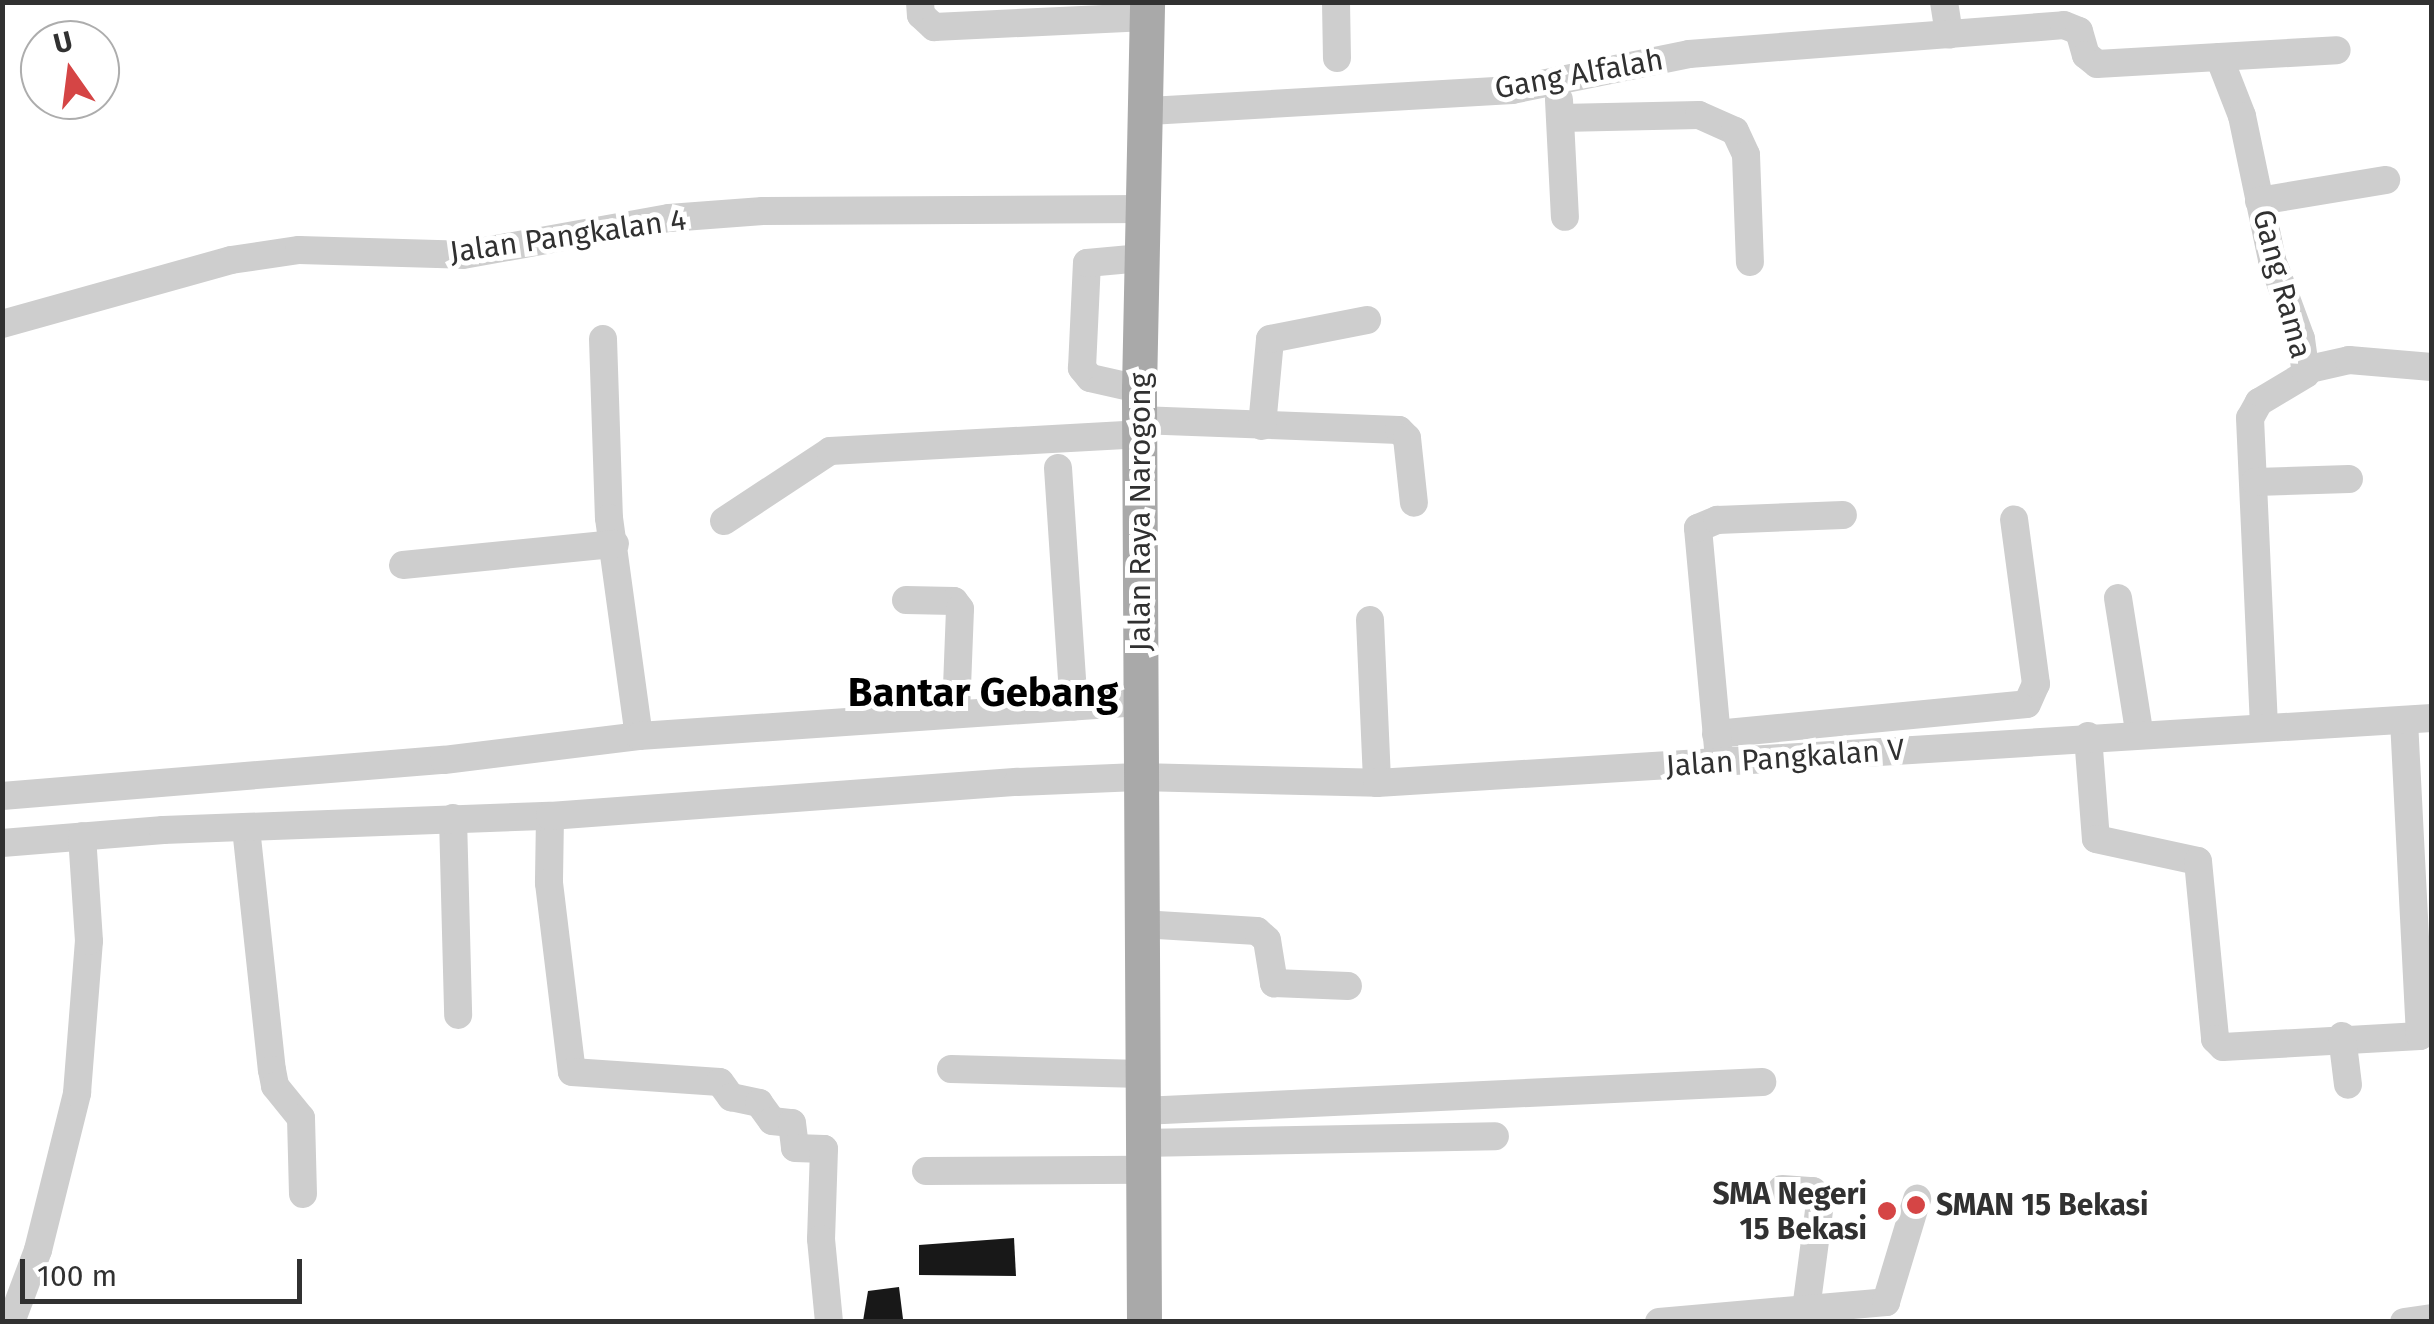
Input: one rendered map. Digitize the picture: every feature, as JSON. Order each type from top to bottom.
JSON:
[{"type":"main road","name":"Jalan Raya Narogong","points":[[1144,1322],[1138,777],[1139,415],[1149,111],[1147,10]]},
{"type":"street","points":[[920,2],[921,15],[934,27],[1147,10]]},
{"type":"street","points":[[1336,2],[1337,58]]},
{"type":"street","points":[[1944,2],[1949,35]]},
{"type":"street","name":"Gang Alfalah","points":[[1149,111],[1558,84],[1690,54],[2064,25],[2078,31],[2086,55],[2097,64],[2219,57]]},
{"type":"street","points":[[2219,57],[2337,50]]},
{"type":"street","name":"Gang Rama","points":[[2219,57],[2242,116],[2259,201],[2306,370],[2300,381],[2253,409],[2264,726]]},
{"type":"street","points":[[1558,84],[1565,217]]},
{"type":"street","points":[[1561,118],[1700,115],[1735,130],[1746,154],[1750,262]]},
{"type":"street","points":[[2259,201],[2386,180]]},
{"type":"street","name":"Jalan Pangkalan 4","points":[[2,324],[214,264],[300,250],[463,255],[669,218],[763,211],[1143,209]]},
{"type":"street","points":[[1139,415],[1082,368],[1087,264],[1142,258]]},
{"type":"street","points":[[1262,426],[1270,338],[1368,320]]},
{"type":"street","points":[[604,339],[615,544],[639,736]]},
{"type":"street","points":[[2306,370],[2349,360],[2432,367]]},
{"type":"street","points":[[724,522],[830,451],[1139,415],[1262,426],[1398,430],[1407,438],[1414,503]]},
{"type":"street","points":[[1058,468],[1074,706]]},
{"type":"street","points":[[2255,482],[2349,479]]},
{"type":"street","points":[[1720,763],[1698,528],[1717,520],[1843,515]]},
{"type":"street","points":[[1716,734],[2027,704],[2036,684],[2014,518]]},
{"type":"street","points":[[403,566],[615,544]]},
{"type":"street","points":[[2118,598],[2139,731]]},
{"type":"street","points":[[906,600],[954,601],[960,608],[956,711]]},
{"type":"street","points":[[1370,620],[1377,783]]},
{"type":"street","points":[[2,796],[444,760],[639,736],[956,711],[1140,702]]},
{"type":"street","points":[[2088,736],[2096,839],[2198,861],[2218,1044],[2342,1036],[2426,1036],[2418,719]]},
{"type":"street","name":"Jalan Pangkalan V","points":[[2,843],[82,836],[550,816],[1138,777],[1377,783],[1720,763],[2139,731],[2418,719]]},
{"type":"street","points":[[550,816],[549,883],[572,1072],[720,1082],[731,1098],[759,1103],[772,1122],[792,1123],[794,1148],[824,1149],[821,1240],[828,1322]]},
{"type":"street","points":[[452,818],[458,1015]]},
{"type":"street","points":[[246,828],[272,1070],[275,1086],[301,1118],[303,1194]]},
{"type":"street","points":[[11,1322],[38,1250],[77,1093],[89,941],[82,836]]},
{"type":"street","points":[[1141,924],[1257,931],[1267,940],[1270,978],[1280,987],[1348,986]]},
{"type":"street","points":[[2342,1036],[2348,1085]]},
{"type":"street","points":[[952,1069],[1142,1074]]},
{"type":"street","points":[[926,1171],[1142,1141],[1762,1082]]},
{"type":"street","points":[[1142,1141],[1495,1136]]},
{"type":"street","points":[[1782,1189],[1813,1191],[1820,1204],[1818,1314]]},
{"type":"street","points":[[1659,1322],[1818,1314],[1892,1298],[1917,1199]]},
{"type":"street","points":[[2404,1322],[2432,1318]]},
{"type":"building","points":[[1014,1238],[1016,1276],[919,1275],[919,1245]]},
{"type":"building","points":[[899,1287],[903,1319],[863,1321],[868,1291]]},
{"type":"place","name":"SMAN 15 Bekasi","points":[[1916,1205]]},
{"type":"place","name":"SMA Negeri 15 Bekasi","points":[[1887,1211]]},
{"type":"district","name":"Bantar Gebang","points":[[983,693]]}]
